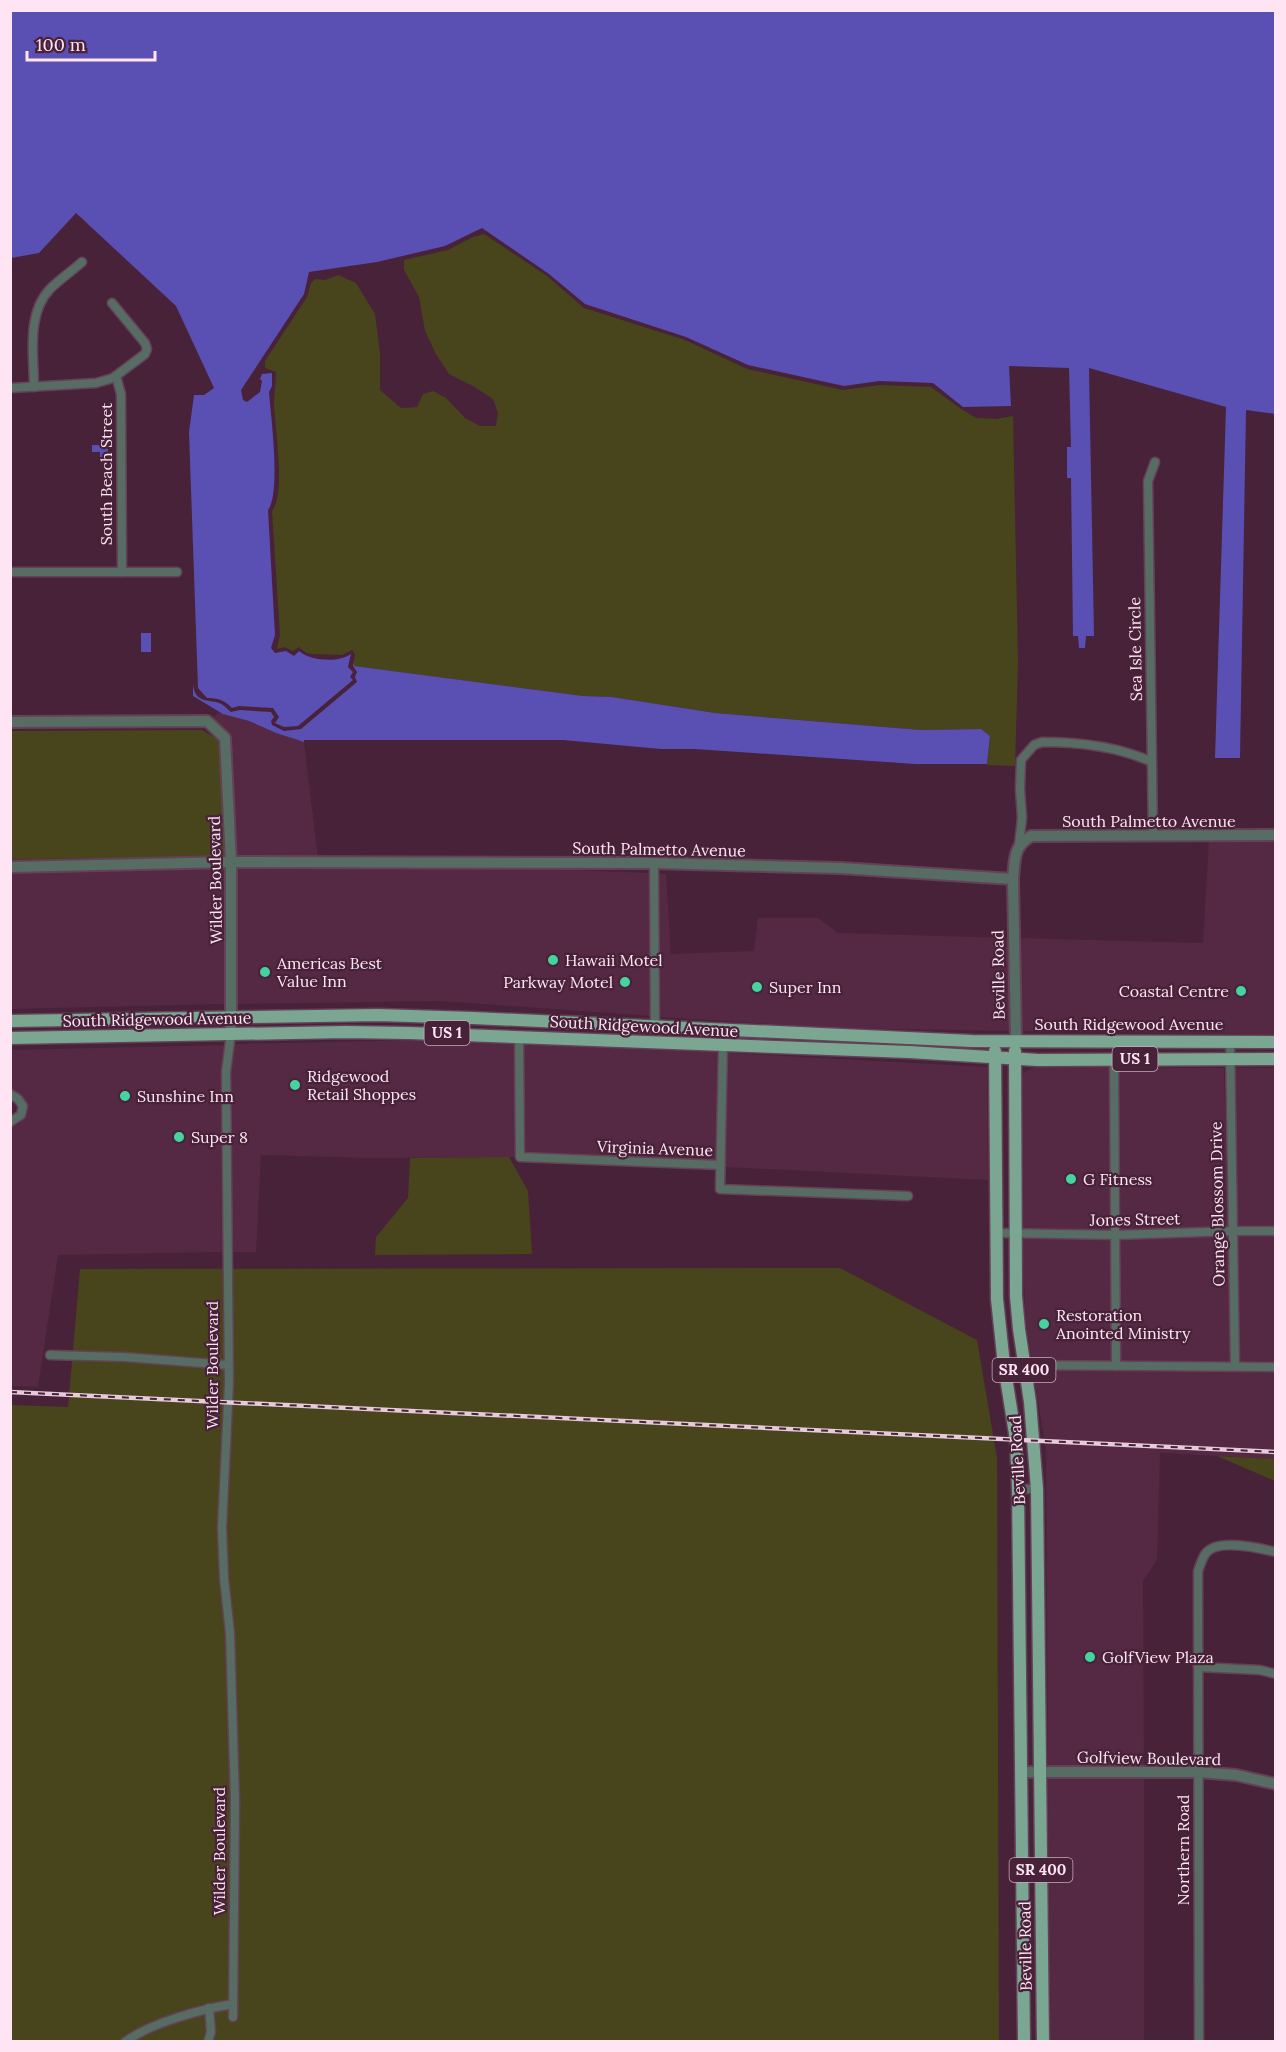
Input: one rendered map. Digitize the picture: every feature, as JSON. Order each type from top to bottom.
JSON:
[{"type":"main road","name":"South Ridgewood Avenue","points":[[10,1021],[378,1015],[996,1040],[1275,1042]]},
{"type":"main road","points":[[519,1036],[529,1029],[554,1022]]},
{"type":"main road","name":"South Ridgewood Avenue","points":[[10,1038],[355,1032],[519,1036],[1015,1058],[1275,1059]]},
{"type":"main road","points":[[729,1046],[763,1038],[770,1032]]},
{"type":"main road","name":"Beville Road","points":[[996,1040],[994,1056],[997,1299],[1004,1365],[1016,1440],[1018,1489],[1024,2042]]},
{"type":"main road","name":"Beville Road","points":[[1016,1040],[1016,1298],[1023,1365],[1031,1411],[1037,1489],[1043,2042]]},
{"type":"street","points":[[34,387],[36,310],[49,290],[82,262]]},
{"type":"street","name":"South Beach Street","points":[[10,388],[96,383],[116,376],[145,354],[146,343],[112,303]]},
{"type":"street","name":"South Beach Street","points":[[116,376],[121,393],[122,572]]},
{"type":"street","name":"Sea Isle Circle","points":[[1152,836],[1148,481],[1155,462]]},
{"type":"street","points":[[10,572],[177,572]]},
{"type":"street","name":"Wilder Boulevard","points":[[10,722],[207,721],[225,738],[231,862],[231,1034],[226,1072],[228,1365],[222,1528],[224,1578],[230,1633],[235,1791],[233,2017]]},
{"type":"street","points":[[1014,879],[1022,818],[1021,760],[1035,746],[1042,742],[1096,745],[1116,748],[1152,762]]},
{"type":"street","name":"South Palmetto Avenue","points":[[1019,845],[1031,836],[1275,835]]},
{"type":"street","name":"South Palmetto Avenue","points":[[10,867],[231,862],[654,863],[840,868],[1014,879]]},
{"type":"street","points":[[654,863],[656,1026]]},
{"type":"street","name":"Beville Road","points":[[1014,879],[1016,1040]]},
{"type":"street","name":"Virginia Avenue","points":[[519,1036],[520,1157],[720,1165],[720,1190],[908,1196]]},
{"type":"street","name":"Orange Blossom Drive","points":[[1230,1042],[1235,1365]]},
{"type":"street","points":[[720,1165],[729,1046]]},
{"type":"street","points":[[1114,1059],[1116,1366]]},
{"type":"street","points":[[10,1094],[23,1106],[21,1115],[10,1122]]},
{"type":"street","name":"Jones Street","points":[[996,1233],[1116,1235],[1275,1231]]},
{"type":"street","points":[[50,1355],[124,1357],[228,1365]]},
{"type":"street","points":[[1004,1365],[1275,1367]]},
{"type":"street","points":[[1018,1489],[1037,1489]]},
{"type":"street","name":"Northern Road","points":[[1199,2042],[1198,1571],[1206,1552],[1214,1547],[1240,1545],[1275,1552]]},
{"type":"street","points":[[1198,1667],[1260,1670],[1275,1674]]},
{"type":"street","name":"Golfview Boulevard","points":[[1021,1772],[1198,1772],[1236,1775],[1275,1784]]},
{"type":"street","points":[[1023,1972],[1042,1971]]},
{"type":"street","points":[[126,2042],[136,2033],[209,2008],[233,2004]]},
{"type":"street","points":[[208,2042],[211,2032],[209,2008]]},
{"type":"shaded area","points":[[11,10],[1275,11],[1276,414],[1246,410],[1240,758],[1215,758],[1226,407],[1089,368],[1094,636],[1086,636],[1085,648],[1079,648],[1078,636],[1073,636],[1071,478],[1067,478],[1067,447],[1071,447],[1069,368],[1009,366],[1011,406],[963,407],[933,383],[879,381],[844,386],[748,365],[686,337],[585,304],[549,274],[482,228],[445,246],[377,262],[309,272],[304,294],[241,390],[243,400],[247,402],[260,392],[262,374],[272,373],[272,386],[269,392],[275,471],[272,501],[268,510],[275,635],[271,648],[275,653],[286,651],[294,656],[299,651],[310,657],[325,660],[339,659],[351,654],[348,667],[353,672],[350,677],[353,680],[298,726],[284,727],[275,723],[279,717],[273,708],[239,706],[232,708],[221,700],[207,698],[198,688],[189,432],[194,395],[204,395],[214,388],[176,306],[76,213],[39,253],[11,258]]},
{"type":"shaded area","points":[[484,234],[547,276],[584,308],[685,340],[747,369],[843,390],[880,385],[931,387],[976,418],[996,419],[1013,416],[1018,662],[1015,766],[987,765],[990,736],[981,729],[921,730],[715,713],[612,697],[583,696],[353,666],[355,654],[352,650],[342,655],[306,653],[299,647],[293,651],[285,647],[277,649],[280,635],[272,511],[276,503],[279,476],[274,405],[276,372],[265,368],[265,361],[307,297],[311,283],[315,279],[325,280],[338,275],[356,283],[375,314],[380,354],[380,390],[401,408],[417,407],[423,394],[433,391],[446,398],[465,418],[480,426],[496,426],[498,413],[493,399],[449,374],[436,354],[425,331],[419,297],[404,270],[404,260],[448,250]]},
{"type":"shaded area","points":[[92,445],[108,445],[108,460],[100,461],[100,452],[92,452]]},
{"type":"shaded area","points":[[141,633],[151,633],[151,652],[141,652]]},
{"type":"shaded area","points":[[353,662],[354,666],[583,696],[612,697],[715,713],[921,730],[981,729],[990,736],[987,764],[915,764],[695,749],[661,749],[563,740],[304,740],[304,742],[249,721],[223,714],[193,696],[193,683],[194,690],[200,698],[219,703],[231,712],[240,710],[271,712],[274,717],[271,721],[272,725],[284,731],[301,729],[357,682],[355,677],[357,672],[353,666]]},
{"type":"shaded area","points":[[219,712],[304,742],[318,858],[236,858],[230,738],[212,719]]},
{"type":"shaded area","points":[[202,730],[219,740],[226,854],[203,858],[11,859],[10,731]]},
{"type":"shaded area","points":[[1275,839],[1275,1034],[1020,1031],[1019,938],[1203,943],[1209,840]]},
{"type":"shaded area","points":[[226,854],[226,858],[11,863],[10,859],[203,858]]},
{"type":"shaded area","points":[[226,867],[226,1004],[11,1009],[10,872]]},
{"type":"shaded area","points":[[236,867],[504,867],[650,873],[651,1016],[441,1001],[236,1004]]},
{"type":"shaded area","points":[[659,874],[666,874],[671,954],[754,951],[758,918],[818,918],[838,933],[1009,938],[1011,1031],[837,1028],[660,1017]]},
{"type":"shaded area","points":[[423,1040],[515,1042],[515,1157],[368,1158],[261,1155],[256,1252],[232,1252],[231,1073],[235,1044]]},
{"type":"shaded area","points":[[524,1042],[718,1052],[716,1160],[525,1153]]},
{"type":"shaded area","points":[[225,1045],[221,1072],[222,1252],[58,1255],[38,1387],[11,1386],[11,1127],[25,1119],[28,1107],[21,1095],[11,1090],[10,1050]]},
{"type":"shaded area","points":[[728,1053],[987,1067],[988,1180],[725,1167]]},
{"type":"shaded area","points":[[1036,1066],[1110,1067],[1111,1231],[1021,1229],[1020,1080],[1023,1073]]},
{"type":"shaded area","points":[[1119,1067],[1224,1068],[1228,1227],[1121,1231]]},
{"type":"shaded area","points":[[1234,1068],[1275,1068],[1275,1227],[1238,1226]]},
{"type":"shaded area","points":[[509,1157],[528,1191],[532,1254],[375,1255],[376,1237],[408,1198],[410,1158]]},
{"type":"shaded area","points":[[1228,1235],[1230,1361],[1121,1361],[1121,1240]]},
{"type":"shaded area","points":[[1238,1235],[1275,1236],[1275,1362],[1240,1361]]},
{"type":"shaded area","points":[[1022,1238],[1111,1240],[1111,1361],[1032,1361],[1026,1324]]},
{"type":"shaded area","points":[[840,1268],[977,1340],[997,1458],[999,2041],[11,2042],[11,1405],[68,1407],[80,1269]]},
{"type":"shaded area","points":[[1033,1370],[1275,1371],[1275,1459],[1160,1453],[1157,1560],[1143,1581],[1144,1768],[1048,1768],[1046,1450]]},
{"type":"shaded area","points":[[1217,1456],[1275,1459],[1275,1481]]},
{"type":"shaded area","points":[[1048,1777],[1144,1777],[1144,2041],[1049,2041]]},
{"type":"railway","points":[[10,1392],[1276,1452]]},
{"type":"place","name":"Hawaii Motel","points":[[553,960]]},
{"type":"place","name":"Americas Best Value Inn","points":[[265,972]]},
{"type":"place","name":"Parkway Motel","points":[[625,982]]},
{"type":"place","name":"Super Inn","points":[[757,987]]},
{"type":"place","name":"Coastal Centre","points":[[1241,991]]},
{"type":"place","name":"Ridgewood Retail Shoppes","points":[[295,1085]]},
{"type":"place","name":"Sunshine Inn","points":[[125,1096]]},
{"type":"place","name":"Super 8","points":[[179,1137]]},
{"type":"place","name":"G Fitness","points":[[1071,1179]]},
{"type":"place","name":"Restoration Anointed Ministry","points":[[1044,1324]]},
{"type":"place","name":"GolfView Plaza","points":[[1090,1657]]}]
